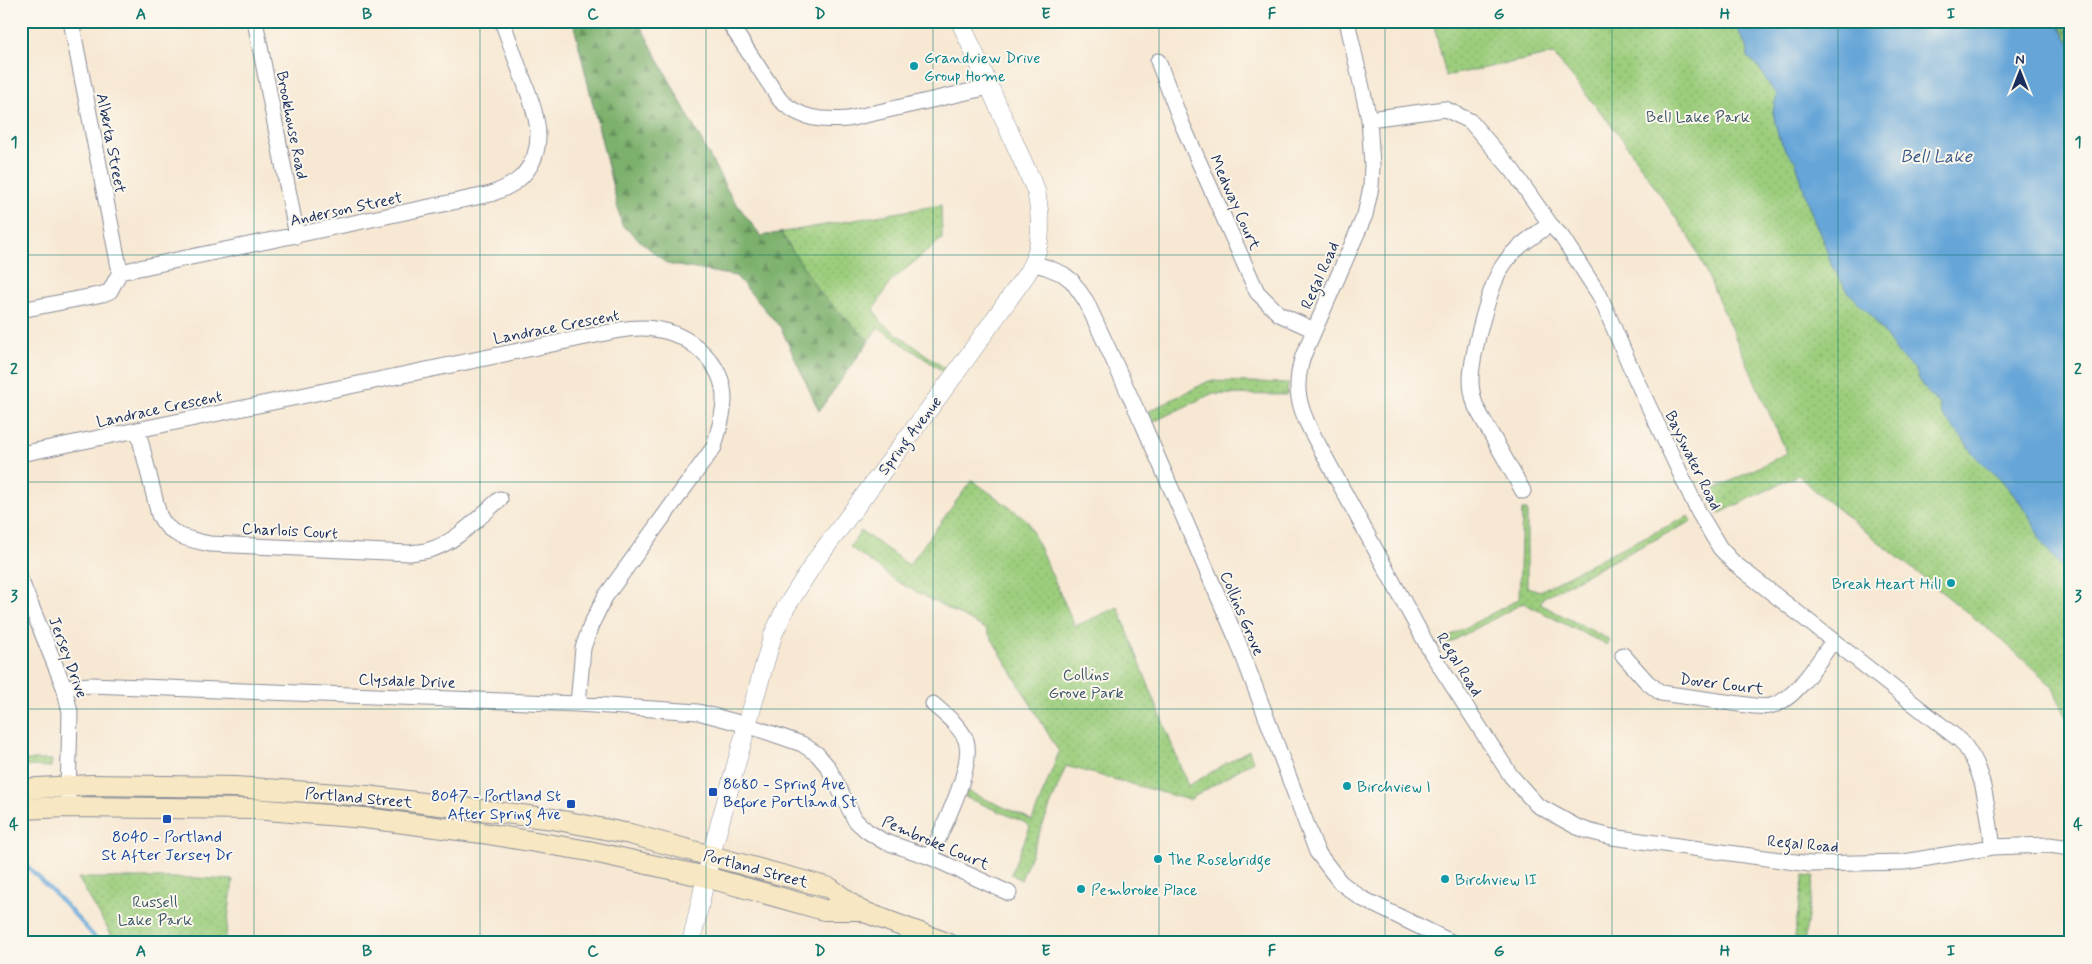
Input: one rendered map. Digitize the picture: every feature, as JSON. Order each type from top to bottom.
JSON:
[{"type":"main road","name":"Portland Street","points":[[21,789],[68,786],[236,787],[376,797],[554,819],[630,834],[830,888],[859,910],[947,943]]},
{"type":"main road","name":"Portland Street","points":[[21,809],[67,807],[254,808],[365,818],[482,833],[589,851],[706,877],[824,910],[859,910]]},
{"type":"street","name":"Alberta Street","points":[[71,21],[120,272]]},
{"type":"street","name":"Brookhouse Road","points":[[255,21],[297,236]]},
{"type":"street","name":"Anderson Street","points":[[120,272],[491,194],[524,176],[536,153],[539,140],[538,124],[534,106],[502,21]]},
{"type":"street","points":[[728,21],[780,100],[800,115],[812,119],[848,119],[989,87]]},
{"type":"street","name":"Spring Avenue","points":[[691,943],[711,855],[773,635],[797,588],[953,377],[1033,264],[1040,240],[1041,222],[1036,192],[960,21]]},
{"type":"street","name":"Regal Road","points":[[1347,21],[1369,119],[1371,180],[1365,215],[1303,356],[1296,388],[1304,415],[1432,654],[1511,776],[1537,805],[1588,831],[1612,837],[1810,864],[1904,862],[1993,847],[2049,845],[2071,848]]},
{"type":"street","name":"Medway Court","points":[[1158,61],[1182,124],[1257,292],[1279,314],[1314,330]]},
{"type":"street","name":"Bayswater Road","points":[[1369,119],[1445,108],[1470,121],[1513,171],[1550,224],[1562,237],[1600,296],[1634,375],[1699,513],[1720,548],[1734,562],[1952,733],[1967,747],[1976,762],[1982,781],[1993,847]]},
{"type":"street","points":[[1523,491],[1476,407],[1472,394],[1472,366],[1489,297],[1497,276],[1511,254],[1550,224]]},
{"type":"street","name":"Collins Grove","points":[[1033,264],[1046,267],[1068,277],[1079,289],[1086,301],[1143,424],[1238,642],[1317,852],[1340,882],[1361,898],[1453,943]]},
{"type":"street","points":[[21,310],[103,294],[110,291],[120,272]]},
{"type":"street","name":"Landrace Crescent","points":[[21,454],[620,330],[640,327],[657,329],[679,337],[699,348],[711,361],[719,376],[724,398],[721,421],[714,448],[606,597],[591,625],[583,648],[578,704]]},
{"type":"street","name":"Charlois Court","points":[[138,431],[159,516],[164,525],[172,533],[184,539],[210,544],[409,553],[428,551],[458,535],[500,499]]},
{"type":"street","name":"Jersey Drive","points":[[21,580],[64,687],[70,712],[67,807]]},
{"type":"street","name":"Dover Court","points":[[1623,655],[1647,682],[1661,693],[1754,706],[1770,706],[1787,698],[1803,682],[1833,641]]},
{"type":"street","name":"Clysdale Drive","points":[[64,687],[91,685],[670,708],[698,712],[747,725]]},
{"type":"street","points":[[930,857],[961,783],[967,762],[968,749],[966,739],[958,727],[933,704]]},
{"type":"street","name":"Pembroke Court","points":[[747,725],[802,744],[817,754],[828,767],[855,820],[867,831],[883,841],[930,857],[1009,893]]},
{"type":"green space","points":[[573,21],[638,21],[730,195],[761,236],[941,205],[942,239],[891,281],[874,309],[882,323],[946,369],[944,372],[878,327],[819,411],[781,328],[736,276],[667,264],[622,225]]},
{"type":"green space","points":[[573,21],[638,21],[730,195],[761,236],[781,233],[821,294],[869,341],[819,411],[781,328],[736,276],[667,264],[622,225]]},
{"type":"green space","name":"Bell Lake Park","points":[[1433,21],[1733,21],[1735,23],[1748,49],[1748,57],[1754,61],[1777,94],[1773,113],[1778,135],[1785,149],[1796,162],[1807,200],[1832,266],[1849,293],[1872,316],[1878,326],[1915,369],[1923,387],[1939,404],[1942,415],[1964,440],[1973,454],[1999,477],[2021,504],[2071,582],[2071,727],[2052,686],[2003,641],[1820,495],[1798,475],[1718,514],[1707,493],[1787,453],[1693,243],[1621,137],[1553,54],[1446,76]]},
{"type":"green space","points":[[2055,21],[2071,21],[2071,45]]},
{"type":"green space","points":[[1209,381],[1288,383],[1287,395],[1211,394],[1151,423],[1147,412]]},
{"type":"green space","name":"Collins Grove Park","points":[[972,480],[1027,520],[1075,626],[1118,607],[1188,786],[1249,750],[1253,761],[1189,800],[1066,766],[1021,880],[1011,874],[1030,827],[1024,822],[965,797],[967,791],[1032,821],[1059,752],[986,629],[898,582],[850,547],[861,531],[909,565]]},
{"type":"green space","points":[[1522,510],[1527,510],[1527,587],[1540,591],[1607,555],[1689,516],[1692,521],[1544,597],[1540,604],[1610,640],[1607,645],[1523,603],[1447,644],[1444,639],[1519,599]]},
{"type":"green space","points":[[21,760],[52,760],[51,767],[21,766]]},
{"type":"green space","points":[[1804,875],[1814,876],[1804,943],[1793,943]]},
{"type":"green space","name":"Russell Lake Park","points":[[78,878],[196,878],[233,880],[225,943],[116,943]]},
{"type":"water","name":"Bell Lake","points":[[1733,21],[2055,21],[2071,45],[2071,582],[2042,543],[2021,503],[1999,477],[1973,454],[1964,440],[1942,415],[1939,404],[1923,387],[1915,369],[1899,355],[1872,316],[1849,293],[1832,266],[1807,200],[1796,162],[1785,149],[1778,135],[1773,111],[1777,94],[1757,65],[1748,58],[1748,49]]},
{"type":"waterway","points":[[21,860],[100,943]]},
{"type":"place","name":"Grandview Drive Group Home","points":[[914,66]]},
{"type":"place","name":"Break Heart Hill","points":[[1951,583]]},
{"type":"place","name":"Birchview I","points":[[1347,786]]},
{"type":"place","name":"8680 - Spring Ave Before Portland St","points":[[713,792]]},
{"type":"place","name":"8047 - Portland St After Spring Ave","points":[[571,804]]},
{"type":"place","name":"8040 - Portland St After Jersey Dr","points":[[167,819]]},
{"type":"place","name":"The Rosebridge","points":[[1158,859]]},
{"type":"place","name":"Birchview II","points":[[1445,879]]},
{"type":"place","name":"Pembroke Place","points":[[1081,889]]}]
